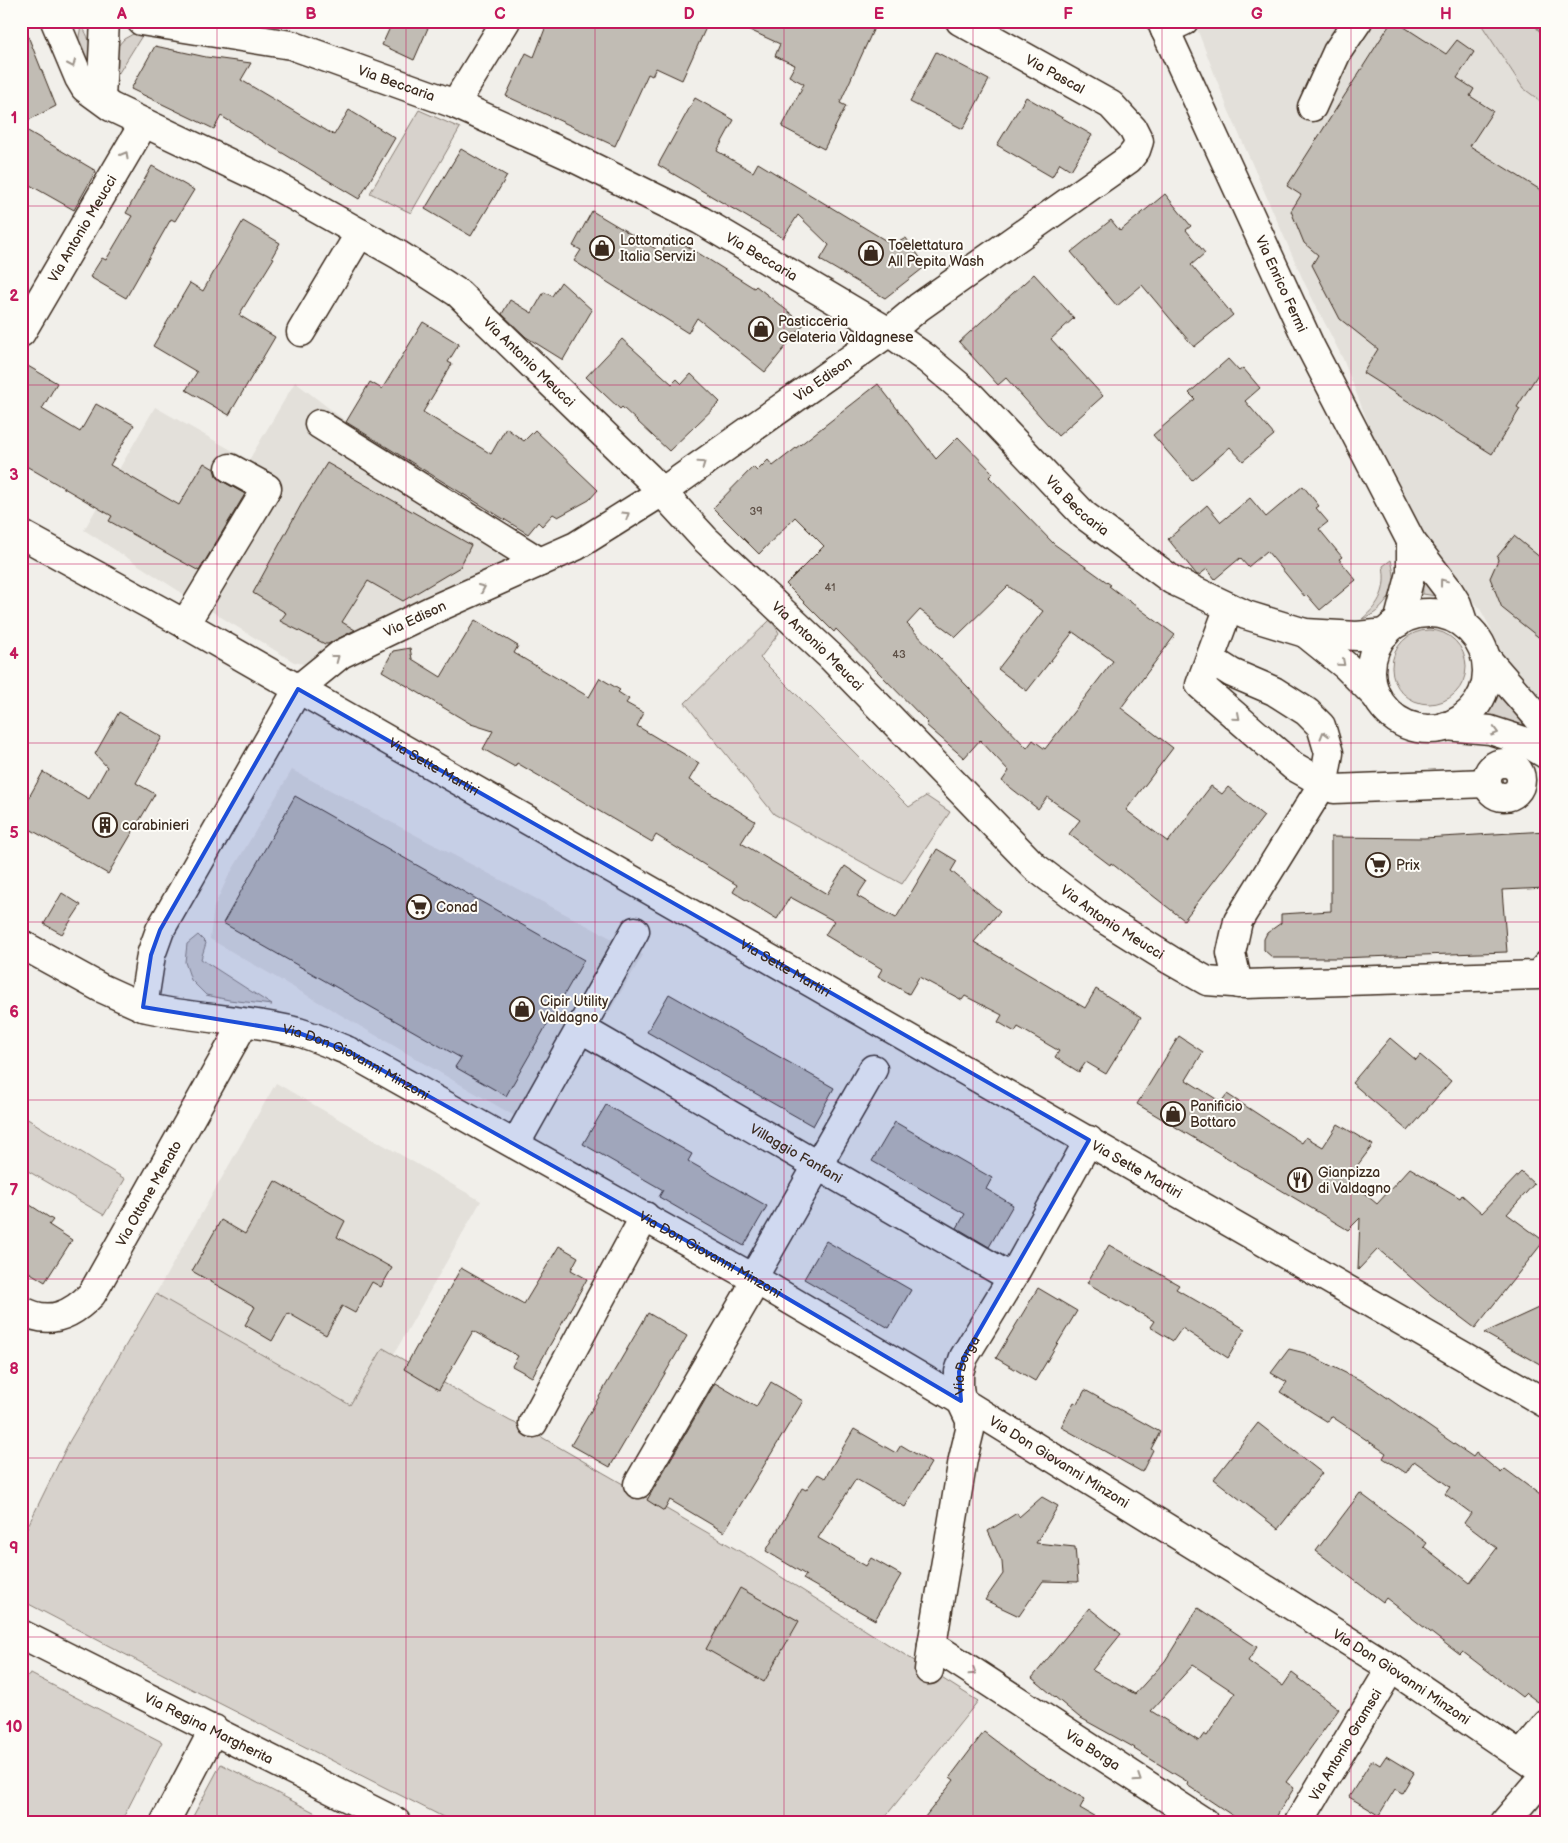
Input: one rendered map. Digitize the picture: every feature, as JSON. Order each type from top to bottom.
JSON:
[{"type":"street","name":"Via Antonio Meucci","points":[[55,21],[78,78],[85,88],[111,107],[272,183],[399,256],[458,294],[662,492],[705,539],[830,656],[1035,868],[1101,917],[1177,965],[1207,981],[1238,984],[1538,975],[1547,966]]},
{"type":"street","points":[[101,98],[105,21]]},
{"type":"street","name":"Via Beccaria","points":[[141,21],[291,45],[455,104],[566,154],[700,220],[890,332],[927,359],[970,396],[1084,515],[1172,580],[1246,615],[1305,633],[1357,636],[1392,628]]},
{"type":"street","points":[[455,104],[506,21]]},
{"type":"street","name":"Via Pascal","points":[[960,21],[1111,105],[1133,129],[1139,141]]},
{"type":"street","points":[[1312,108],[1337,52],[1358,21]]},
{"type":"street","name":"Via Enrico Fermi","points":[[1170,24],[1311,348],[1411,542],[1447,588],[1457,604],[1464,625]]},
{"type":"street","name":"Via Antonio Meucci","points":[[21,333],[144,123]]},
{"type":"street","name":"Via Edison","points":[[298,689],[341,654],[430,611],[576,546],[662,492],[890,332],[939,292],[1129,159],[1136,150],[1139,141]]},
{"type":"street","points":[[301,332],[360,233]]},
{"type":"street","points":[[319,424],[540,562]]},
{"type":"street","points":[[185,624],[267,488],[230,468]]},
{"type":"street","name":"Via Sette Martiri","points":[[21,534],[185,624],[1547,1404]]},
{"type":"street","name":"Via Enrico Fermi","points":[[1392,628],[1411,573],[1411,542]]},
{"type":"street","points":[[1229,607],[1200,685],[1293,766],[1334,789],[1486,783]]},
{"type":"street","points":[[1486,658],[1487,678],[1480,697],[1470,712],[1455,723],[1438,729],[1419,729],[1402,722],[1387,711],[1377,697],[1372,679],[1372,661],[1377,646],[1392,628],[1412,616],[1434,613],[1447,616],[1464,625],[1478,640],[1486,658],[1547,728]]},
{"type":"street","name":"Via Beccaria","points":[[1305,633],[1346,666],[1377,697]]},
{"type":"street","points":[[1210,658],[1232,673],[1274,691],[1307,712],[1321,726],[1329,753],[1324,782],[1238,921],[1231,953],[1238,984]]},
{"type":"street","points":[[143,1007],[151,956],[160,930],[298,689]]},
{"type":"street","points":[[1446,726],[1490,730],[1524,742],[1547,755]]},
{"type":"street","points":[[516,1143],[635,931]]},
{"type":"street","name":"Via Don Giovanni Minzoni","points":[[21,944],[101,988],[143,1007],[173,1014],[296,1032],[348,1051],[645,1216],[961,1401],[1260,1584],[1391,1668],[1547,1774]]},
{"type":"street","name":"Via Ottone Menato","points":[[21,1310],[40,1317],[53,1318],[80,1307],[92,1294],[244,1023]]},
{"type":"street","name":"Villaggio Fanfani","points":[[580,1028],[1012,1278]]},
{"type":"street","points":[[638,1484],[749,1293],[753,1278],[873,1069]]},
{"type":"street","name":"Via Borga","points":[[1089,1140],[1012,1278],[964,1357],[959,1380],[961,1401],[970,1420],[970,1430],[963,1459],[930,1657],[1204,1822]]},
{"type":"street","points":[[533,1423],[645,1216]]},
{"type":"street","name":"Via Regina Margherita","points":[[21,1634],[214,1729],[396,1822]]},
{"type":"street","name":"Via Antonio Gramsci","points":[[1299,1822],[1391,1668]]},
{"type":"street","points":[[1521,1756],[1547,1724]]},
{"type":"street","points":[[165,1822],[214,1729]]},
{"type":"street","points":[[1505,1822],[1547,1774]]},
{"type":"highlighted area","points":[[298,689],[1089,1140],[964,1357],[959,1372],[961,1401],[753,1278],[348,1051],[296,1032],[143,1007],[151,955],[160,930]]},
{"type":"shaded area","points":[[1194,21],[1479,21],[1523,88],[1547,106],[1547,705],[1497,648],[1491,629],[1479,607],[1449,582],[1384,464],[1343,359],[1304,282],[1228,109]]},
{"type":"shaded area","points":[[1479,21],[1531,21],[1547,40],[1547,106],[1523,88]]},
{"type":"shaded area","points":[[1531,21],[1547,21],[1547,40]]},
{"type":"shaded area","points":[[81,25],[87,36],[90,48],[91,60],[88,73],[78,43]]},
{"type":"shaded area","points":[[133,34],[143,34],[115,79],[117,47],[124,39]]},
{"type":"shaded area","points":[[419,110],[460,128],[411,213],[370,193]]},
{"type":"shaded area","points":[[295,382],[413,473],[520,540],[526,576],[308,665],[294,662],[84,530],[155,407],[249,460]]},
{"type":"shaded area","points":[[1391,560],[1394,581],[1391,593],[1376,612],[1362,619],[1378,602],[1381,596],[1384,582],[1383,566]]},
{"type":"shaded area","points":[[1422,573],[1443,597],[1423,594]]},
{"type":"shaded area","points":[[771,619],[779,633],[760,658],[909,807],[926,796],[950,812],[902,884],[774,814],[685,703]]},
{"type":"shaded area","points":[[1429,630],[1443,633],[1455,641],[1463,653],[1466,667],[1463,681],[1455,693],[1443,701],[1429,704],[1415,701],[1403,693],[1395,681],[1392,667],[1395,653],[1403,641],[1415,633]]},
{"type":"shaded area","points":[[1499,682],[1543,734],[1484,715],[1496,698]]},
{"type":"shaded area","points":[[292,770],[643,955],[539,1130],[210,939],[214,907],[228,877]]},
{"type":"shaded area","points":[[198,935],[206,943],[201,959],[272,1005],[206,995],[191,980],[185,962],[187,944]]},
{"type":"shaded area","points":[[276,1083],[481,1201],[357,1419],[152,1300]]},
{"type":"shaded area","points":[[21,1115],[125,1179],[104,1215],[21,1167]]},
{"type":"shaded area","points":[[156,1294],[350,1405],[383,1348],[748,1556],[978,1701],[881,1822],[453,1822],[21,1600],[21,1540],[69,1442]]},
{"type":"shaded area","points":[[31,1674],[162,1742],[121,1822],[21,1822],[21,1681]]},
{"type":"shaded area","points":[[221,1764],[333,1822],[190,1822]]},
{"type":"building","points":[[393,21],[431,21],[414,60],[382,45]]},
{"type":"building","points":[[548,21],[709,21],[682,80],[656,68],[652,76],[648,74],[615,146],[506,96],[526,53],[534,57]]},
{"type":"building","points":[[730,21],[858,21],[874,28],[840,103],[846,106],[824,149],[782,127],[804,84],[789,76],[795,65],[775,56],[780,44]]},
{"type":"building","points":[[1392,21],[1395,21],[1446,54],[1457,40],[1474,52],[1457,78],[1474,89],[1470,96],[1493,111],[1470,146],[1547,194],[1547,360],[1517,407],[1520,409],[1492,454],[1363,373],[1378,349],[1340,319],[1312,265],[1318,255],[1304,243],[1291,211],[1301,195],[1287,186]]},
{"type":"building","points":[[21,22],[56,106],[21,124]]},
{"type":"building","points":[[155,46],[206,57],[251,63],[241,80],[334,135],[349,110],[395,138],[359,199],[221,116],[214,129],[131,89]]},
{"type":"building","points":[[936,52],[989,80],[963,129],[910,102]]},
{"type":"building","points":[[1026,97],[1092,135],[1071,170],[1060,163],[1052,177],[997,145]]},
{"type":"building","points":[[695,98],[734,120],[717,151],[753,172],[758,163],[893,245],[906,238],[926,266],[885,298],[820,260],[829,245],[798,215],[783,238],[658,165]]},
{"type":"building","points":[[21,127],[96,171],[74,210],[21,180]]},
{"type":"building","points":[[461,149],[507,176],[471,236],[425,209]]},
{"type":"building","points":[[152,166],[194,190],[175,221],[171,219],[126,298],[90,277],[102,258],[106,260],[132,216],[126,213]]},
{"type":"building","points":[[1165,194],[1191,226],[1186,230],[1205,253],[1191,265],[1233,315],[1194,347],[1142,285],[1117,306],[1071,252],[1111,220],[1120,231]]},
{"type":"building","points":[[592,211],[661,252],[671,236],[754,288],[756,286],[804,324],[765,372],[697,318],[688,333],[574,261],[581,250],[573,246]]},
{"type":"building","points":[[243,221],[280,243],[272,257],[274,258],[239,315],[275,337],[229,415],[186,390],[197,372],[153,346],[190,283],[203,291]]},
{"type":"building","points":[[1034,274],[1074,318],[1051,339],[1103,396],[1058,436],[1006,378],[998,385],[959,342]]},
{"type":"building","points":[[561,282],[592,310],[563,360],[526,337],[502,314],[510,300],[532,313],[544,292],[552,296]]},
{"type":"building","points":[[423,322],[459,344],[448,362],[452,364],[423,412],[491,454],[506,428],[524,441],[535,430],[598,490],[589,500],[558,517],[553,514],[542,526],[538,522],[528,534],[346,422],[370,382],[382,389]]},
{"type":"building","points":[[622,339],[672,384],[677,379],[682,384],[691,374],[720,402],[669,451],[622,407],[620,409],[586,377]]},
{"type":"building","points":[[1228,359],[1239,371],[1243,368],[1260,388],[1245,401],[1274,435],[1243,461],[1230,447],[1192,480],[1153,435],[1195,399],[1189,393]]},
{"type":"building","points":[[21,362],[57,383],[42,409],[80,432],[96,404],[134,425],[110,465],[179,505],[204,463],[214,469],[216,476],[222,481],[245,494],[199,571],[109,521],[112,516],[21,463]]},
{"type":"building","points":[[878,384],[936,459],[958,437],[993,473],[989,477],[1054,544],[1175,635],[1121,708],[1173,748],[1126,810],[1168,842],[1211,786],[1222,794],[1228,787],[1264,816],[1184,920],[1111,863],[1110,865],[1069,834],[1080,820],[1047,797],[1038,809],[1002,781],[1009,771],[980,740],[964,758],[926,725],[928,723],[836,629],[834,632],[786,584],[824,546],[795,517],[759,554],[713,508],[753,467],[757,471],[768,460],[773,466]],"holes":[[[1008,586],[1043,611],[998,669],[1027,691],[1073,632],[1113,661],[1045,749],[1033,740],[1027,748],[907,624],[920,610],[956,637]]]},
{"type":"building","points":[[327,463],[471,545],[460,567],[403,601],[368,581],[342,622],[355,630],[325,644],[280,621],[286,613],[253,593],[302,503]]},
{"type":"building","points":[[1303,486],[1319,506],[1316,508],[1328,522],[1319,529],[1342,557],[1339,559],[1356,580],[1320,610],[1307,595],[1305,597],[1267,551],[1248,567],[1240,558],[1215,579],[1207,569],[1197,575],[1168,539],[1207,505],[1221,522],[1250,498],[1266,517]]},
{"type":"building","points":[[1514,536],[1547,563],[1547,644],[1502,608],[1490,578],[1498,560],[1497,557]]},
{"type":"building","points":[[475,620],[518,646],[514,653],[589,697],[600,678],[620,690],[618,692],[629,699],[626,703],[644,713],[637,726],[699,763],[689,780],[755,821],[741,843],[827,894],[845,866],[867,881],[857,896],[896,918],[937,849],[957,861],[951,871],[1000,911],[974,942],[1085,1008],[1096,989],[1141,1017],[1106,1074],[1086,1062],[1079,1072],[1055,1057],[1059,1051],[1018,1027],[1015,1032],[998,1022],[1002,1015],[965,996],[962,1000],[919,977],[909,994],[878,976],[882,969],[825,935],[834,921],[790,897],[777,919],[733,892],[737,885],[656,835],[652,842],[517,763],[515,767],[483,749],[493,731],[471,724],[382,671],[393,651],[410,648],[412,659],[441,677]]},
{"type":"building","points":[[119,712],[162,737],[136,783],[155,794],[108,874],[21,824],[21,795],[28,799],[43,772],[89,799],[107,767],[95,754]]},
{"type":"building","points":[[295,796],[584,960],[506,1096],[455,1067],[461,1058],[223,923]]},
{"type":"building","points":[[1547,831],[1547,888],[1502,890],[1507,952],[1338,958],[1273,958],[1264,950],[1264,939],[1267,933],[1281,923],[1281,914],[1331,911],[1331,837],[1424,838]]},
{"type":"building","points":[[62,893],[81,905],[62,934],[44,924]]},
{"type":"building","points":[[669,994],[834,1088],[813,1126],[647,1032]]},
{"type":"building","points":[[1179,1036],[1203,1052],[1186,1080],[1221,1102],[1227,1094],[1302,1143],[1306,1137],[1323,1147],[1338,1124],[1373,1145],[1347,1179],[1377,1204],[1410,1168],[1460,1198],[1462,1195],[1482,1213],[1521,1172],[1534,1184],[1507,1214],[1544,1241],[1475,1328],[1430,1294],[1378,1249],[1358,1270],[1360,1218],[1348,1230],[1137,1104]]},
{"type":"building","points":[[1390,1038],[1416,1060],[1420,1055],[1451,1081],[1408,1131],[1352,1083]]},
{"type":"building","points":[[606,1105],[692,1154],[688,1161],[767,1206],[744,1246],[659,1197],[663,1190],[583,1144]]},
{"type":"building","points":[[895,1122],[992,1178],[986,1189],[1013,1205],[989,1247],[957,1228],[965,1214],[872,1161]]},
{"type":"building","points":[[275,1181],[345,1221],[337,1237],[392,1268],[381,1287],[372,1282],[355,1313],[342,1306],[326,1335],[288,1313],[272,1341],[245,1325],[255,1307],[192,1271],[221,1220],[245,1234]]},
{"type":"building","points":[[21,1199],[53,1220],[49,1225],[72,1240],[45,1282],[21,1267]]},
{"type":"building","points":[[826,1241],[911,1290],[889,1328],[804,1279]]},
{"type":"building","points":[[1109,1245],[1179,1285],[1176,1289],[1245,1329],[1228,1358],[1182,1328],[1173,1341],[1150,1327],[1154,1321],[1087,1283]]},
{"type":"building","points":[[559,1246],[578,1257],[571,1270],[587,1279],[532,1377],[512,1366],[518,1356],[473,1331],[439,1390],[404,1369],[461,1268],[524,1304]]},
{"type":"building","points":[[1038,1288],[1077,1311],[1035,1381],[996,1358]]},
{"type":"building","points":[[1547,1304],[1547,1368],[1484,1333]]},
{"type":"building","points":[[648,1313],[687,1336],[610,1467],[571,1445]]},
{"type":"building","points":[[1289,1349],[1305,1353],[1366,1383],[1473,1457],[1476,1453],[1501,1473],[1505,1469],[1547,1500],[1547,1691],[1538,1702],[1526,1693],[1522,1697],[1463,1652],[1460,1655],[1386,1598],[1383,1602],[1316,1551],[1360,1493],[1427,1543],[1424,1547],[1470,1583],[1497,1548],[1464,1523],[1471,1513],[1445,1494],[1450,1487],[1414,1461],[1406,1473],[1383,1458],[1386,1453],[1331,1416],[1328,1422],[1280,1392],[1287,1382],[1271,1373]]},
{"type":"building","points":[[771,1382],[803,1401],[724,1532],[670,1500],[664,1511],[647,1500],[715,1383],[756,1407]]},
{"type":"building","points":[[1085,1390],[1160,1432],[1142,1472],[1061,1427],[1074,1402],[1077,1404]]},
{"type":"building","points":[[1258,1423],[1322,1473],[1278,1529],[1214,1479]]},
{"type":"building","points":[[854,1429],[896,1453],[901,1445],[931,1463],[905,1507],[856,1479],[818,1538],[866,1566],[871,1558],[901,1575],[875,1620],[803,1579],[806,1575],[766,1551],[802,1488],[806,1490],[818,1474],[825,1478]]},
{"type":"building","points":[[1042,1497],[1058,1506],[1036,1543],[1075,1547],[1078,1582],[1043,1581],[1019,1616],[985,1600],[1003,1574],[1002,1562],[988,1531],[1017,1513],[1019,1517]]},
{"type":"building","points":[[740,1588],[799,1621],[764,1682],[706,1649]]},
{"type":"building","points":[[1089,1608],[1121,1634],[1092,1670],[1135,1694],[1165,1661],[1198,1608],[1257,1647],[1248,1661],[1283,1686],[1292,1673],[1339,1709],[1286,1782],[1294,1788],[1273,1822],[1242,1822],[1187,1785],[1188,1782],[1135,1748],[1079,1717],[1032,1678]],"holes":[[[1193,1665],[1235,1693],[1207,1736],[1204,1734],[1199,1741],[1151,1711]]]},
{"type":"building","points":[[984,1732],[1030,1767],[1085,1799],[1080,1808],[1104,1822],[921,1822],[954,1780],[950,1777]]},
{"type":"building","points":[[1386,1756],[1414,1773],[1402,1793],[1395,1789],[1379,1815],[1349,1797],[1372,1760],[1380,1765]]},
{"type":"place","name":"Lottomatica Italia Servizi","points":[[602,248]]},
{"type":"place","name":"Toelettatura All Pepita Wash","points":[[871,253]]},
{"type":"place","name":"Pasticceria Gelateria Valdagnese","points":[[761,329]]},
{"type":"place","name":"carabinieri","points":[[105,825]]},
{"type":"place","name":"Prix","points":[[1378,865]]},
{"type":"place","name":"Conad","points":[[419,907]]},
{"type":"place","name":"Cipir Utility Valdagno","points":[[522,1009]]},
{"type":"place","name":"Panificio Bottaro","points":[[1173,1114]]},
{"type":"place","name":"Gianpizza di Valdagno","points":[[1300,1180]]}]
